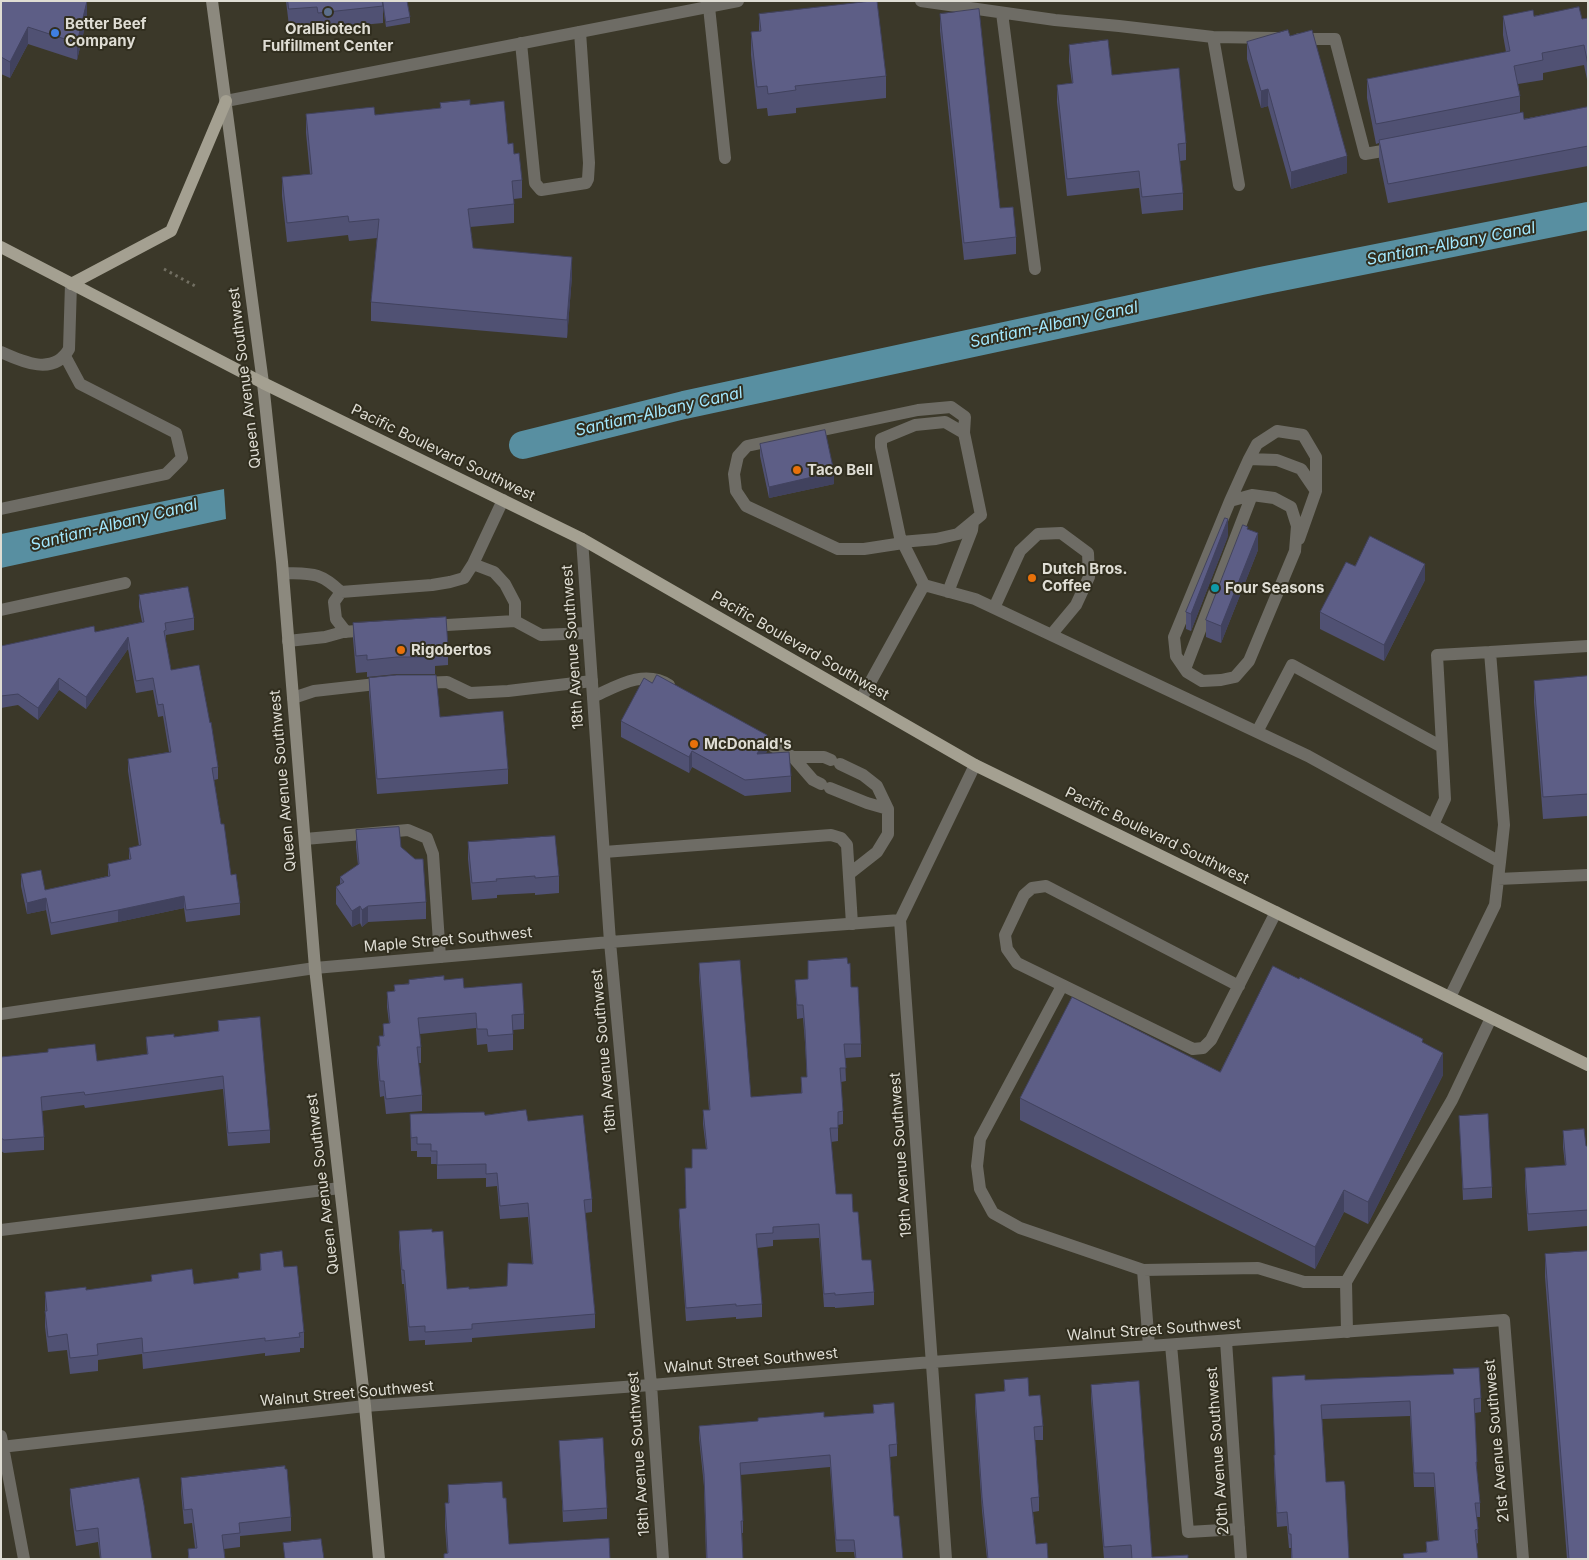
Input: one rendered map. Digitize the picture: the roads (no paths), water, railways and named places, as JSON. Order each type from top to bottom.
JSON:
[{"type":"main road","name":"Queen Avenue Southwest","points":[[212,1],[263,383],[283,573],[315,968],[365,1406],[379,1559]]},
{"type":"main road","points":[[72,284],[171,231],[226,101]]},
{"type":"main road","name":"Pacific Boulevard Southwest","points":[[1,247],[263,383],[582,540],[975,765],[1588,1065]]},
{"type":"street","points":[[226,101],[738,1]]},
{"type":"street","points":[[921,1],[1002,13],[1214,37],[1335,40],[1365,154],[1403,147]]},
{"type":"street","points":[[709,7],[725,158]]},
{"type":"street","points":[[1002,13],[1035,269]]},
{"type":"street","points":[[521,44],[536,183],[541,190],[578,185],[586,183],[589,163],[580,32]]},
{"type":"street","points":[[1214,37],[1239,185]]},
{"type":"street","points":[[1,352],[23,362],[43,365],[57,362],[65,356],[69,349],[72,284]]},
{"type":"street","points":[[1,509],[166,474],[182,458],[176,433],[80,384],[65,356]]},
{"type":"street","points":[[924,586],[903,542],[864,549],[838,550],[746,506],[736,492],[734,474],[738,456],[747,446],[918,410],[951,407],[965,417],[964,433],[981,515],[958,534],[936,539],[901,542],[881,447],[882,438],[915,425],[945,422],[964,433]]},
{"type":"street","points":[[1277,431],[1303,434],[1316,457],[1316,491],[1295,551],[1249,661],[1235,676],[1220,680],[1202,681],[1187,672],[1176,656],[1174,637],[1230,501],[1257,444],[1277,431]]},
{"type":"street","points":[[1249,459],[1277,460],[1301,469],[1316,491]]},
{"type":"street","points":[[1230,501],[1252,495],[1274,498],[1291,507],[1297,526],[1295,551]]},
{"type":"street","points":[[1185,669],[1252,495]]},
{"type":"street","points":[[346,632],[336,619],[334,602],[341,592],[450,582],[464,578],[473,564],[503,500]]},
{"type":"street","points":[[948,592],[972,530],[973,522]]},
{"type":"street","points":[[994,608],[1020,551],[1038,534],[1061,533],[1088,553],[1089,576],[1076,605],[1051,635]]},
{"type":"street","name":"18th Avenue Southwest","points":[[582,540],[610,942],[651,1385],[663,1559]]},
{"type":"street","points":[[473,564],[494,572],[505,584],[515,603],[515,621]]},
{"type":"street","points":[[283,573],[315,574],[329,580],[341,592]]},
{"type":"street","points":[[1,610],[125,583]]},
{"type":"street","points":[[924,586],[975,599],[1308,756],[1500,862]]},
{"type":"street","points":[[860,699],[924,586]]},
{"type":"street","points":[[415,627],[515,621],[540,635],[588,632]]},
{"type":"street","points":[[288,641],[325,637],[346,632],[386,629]]},
{"type":"street","points":[[1433,825],[1445,799],[1436,655],[1588,646]]},
{"type":"street","points":[[1450,997],[1495,905],[1500,862],[1504,825],[1490,652]]},
{"type":"street","points":[[1257,732],[1292,665],[1442,747]]},
{"type":"street","points":[[593,697],[638,678],[661,680],[677,690]]},
{"type":"street","points":[[293,698],[314,691],[401,682],[447,682],[470,693],[508,691],[592,681]]},
{"type":"street","points":[[1195,703],[1202,681]]},
{"type":"street","points":[[742,728],[794,757],[813,780],[867,803],[888,809]]},
{"type":"street","points":[[794,757],[824,757],[863,775],[878,786],[888,809],[888,834],[877,852],[849,874]]},
{"type":"street","name":"19th Avenue Southwest","points":[[946,1559],[900,920],[975,765]]},
{"type":"street","points":[[305,839],[408,830],[427,838],[433,854],[440,957]]},
{"type":"street","points":[[604,852],[831,834],[841,838],[847,844],[852,924]]},
{"type":"street","points":[[1498,879],[1588,875]]},
{"type":"street","points":[[1239,986],[1046,886],[1032,888],[1024,895],[1005,935],[1007,949],[1017,963],[1193,1049],[1202,1048],[1211,1040],[1239,986],[1276,912]]},
{"type":"street","name":"Maple Street Southwest","points":[[1,1014],[315,968],[610,942],[900,920]]},
{"type":"street","points":[[1062,986],[980,1139],[977,1166],[980,1189],[993,1213],[1020,1228],[1143,1270],[1258,1268],[1304,1282],[1346,1282]]},
{"type":"street","points":[[1347,1332],[1346,1282],[1452,1100],[1492,1018]]},
{"type":"street","points":[[1,1230],[340,1188]]},
{"type":"street","points":[[1143,1270],[1149,1346]]},
{"type":"street","name":"Walnut Street Southwest","points":[[2,1443],[365,1406],[1504,1320]]},
{"type":"street","name":"21st Avenue Southwest","points":[[1504,1320],[1524,1559]]},
{"type":"street","name":"20th Avenue Southwest","points":[[1226,1341],[1241,1559]]},
{"type":"street","points":[[1171,1345],[1188,1532],[1239,1529]]},
{"type":"street","points":[[2,1443],[24,1559]]},
{"type":"water","points":[[224,489],[226,519],[1,568],[1,534]]},
{"type":"waterway","name":"Santiam-Albany Canal","points":[[523,445],[684,405],[1261,281],[1588,216]]},
{"type":"place","name":"OralBiotech Fulfillment Center","points":[[328,12]]},
{"type":"place","name":"Better Beef Company","points":[[55,33]]},
{"type":"place","name":"Taco Bell","points":[[797,470]]},
{"type":"place","name":"Dutch Bros. Coffee","points":[[1032,578]]},
{"type":"place","name":"Four Seasons","points":[[1215,588]]},
{"type":"place","name":"Rigobertos","points":[[401,650]]},
{"type":"place","name":"McDonald's","points":[[694,744]]}]
